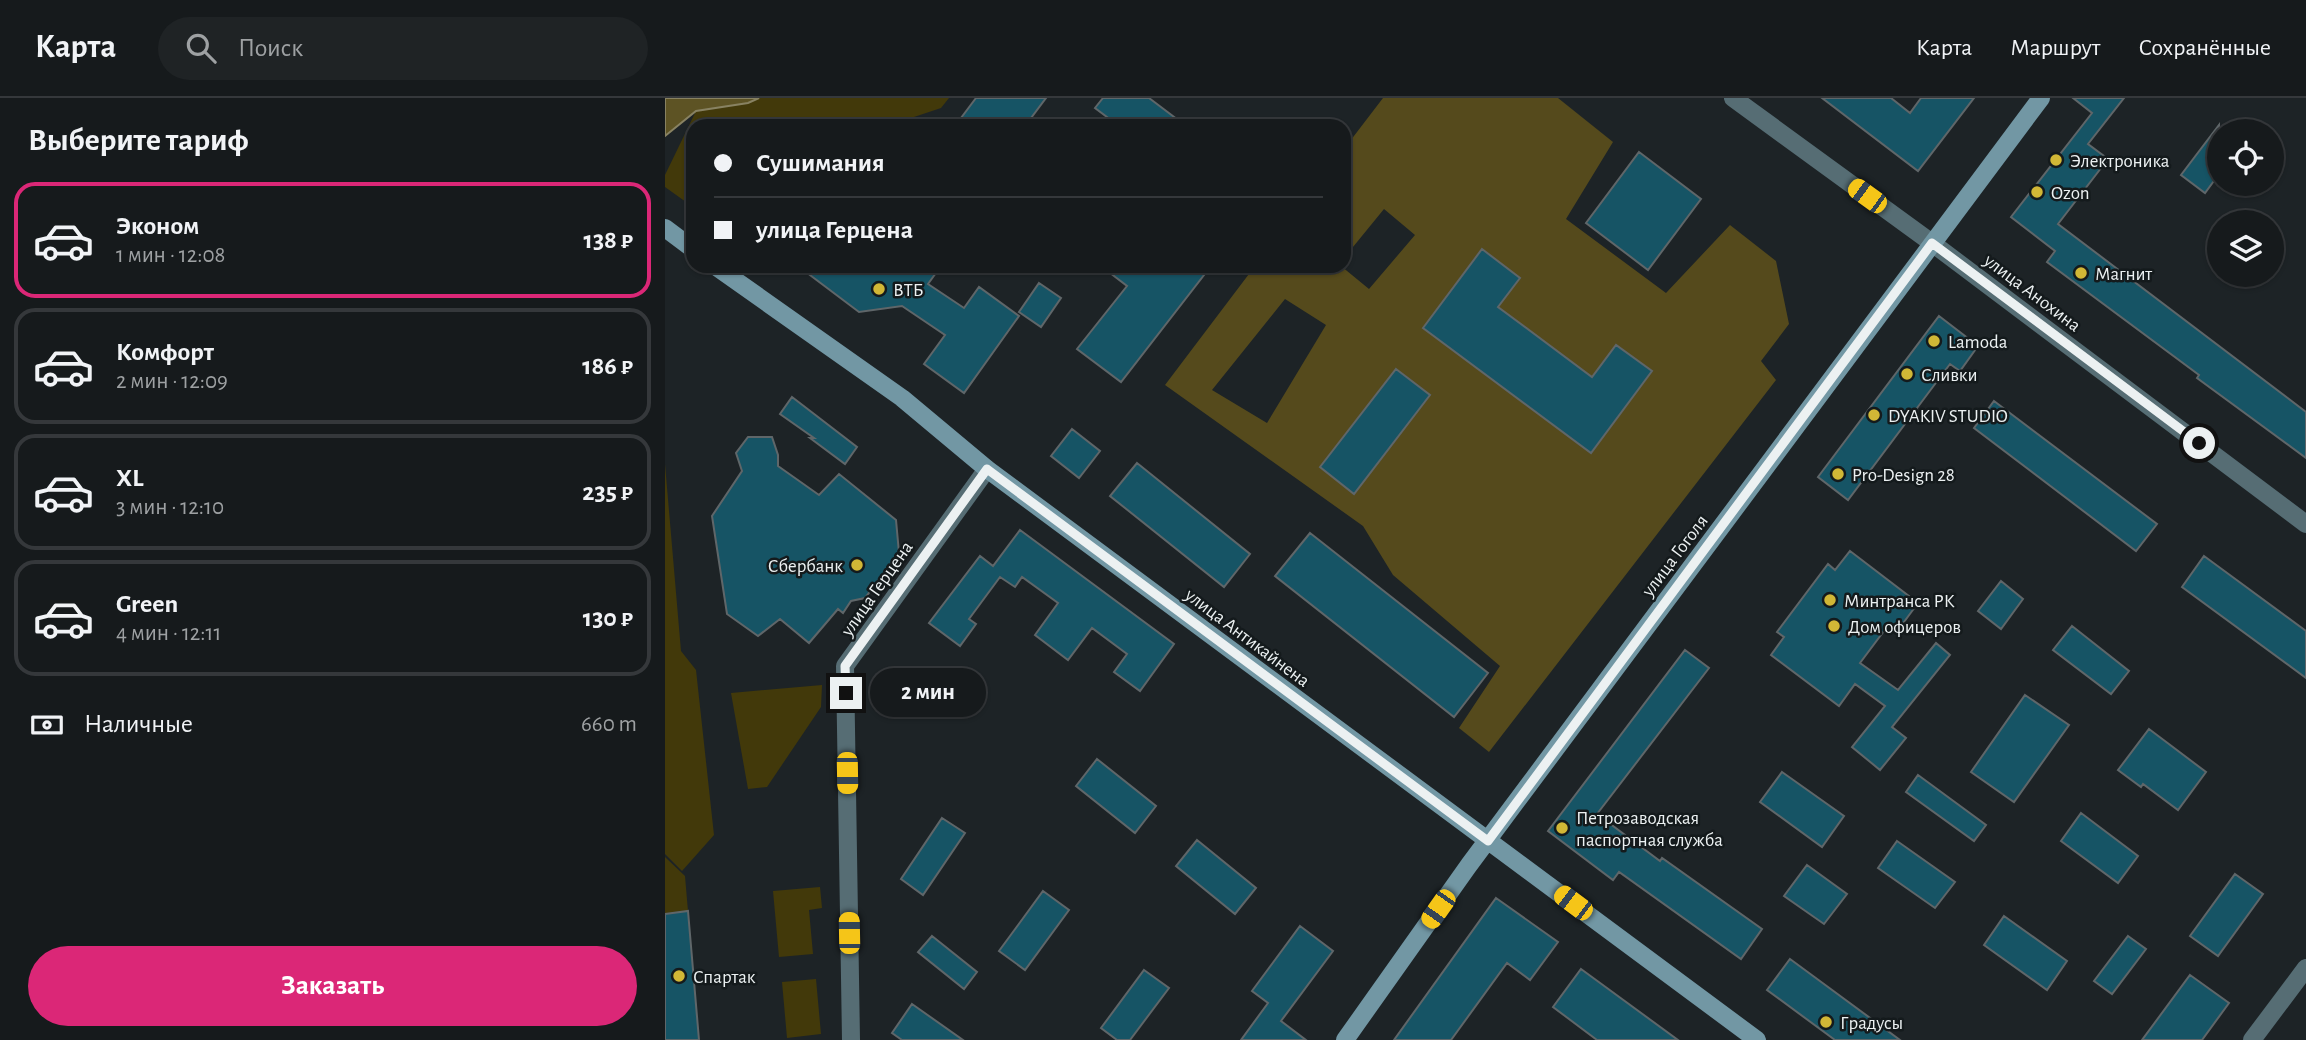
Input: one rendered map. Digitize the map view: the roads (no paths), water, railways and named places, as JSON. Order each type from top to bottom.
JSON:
[{"type":"main road","name":"улица Гоголя","points":[[1345,1040],[1488,841],[2041,98]]},
{"type":"main road","points":[[665,228],[686,244]]},
{"type":"main road","name":"улица Антикайнена","points":[[725,273],[902,398],[987,469],[1757,1040]]},
{"type":"street","name":"улица Анохина","points":[[1733,98],[1932,243],[2306,524]]},
{"type":"street","name":"улица Герцена","points":[[851,1040],[845,666],[987,469]]},
{"type":"street","points":[[2252,1040],[2306,968]]},
{"type":"place","name":"Электроника","points":[[2056,160]]},
{"type":"place","name":"Ozon","points":[[2037,192]]},
{"type":"place","name":"Магнит","points":[[2081,273]]},
{"type":"place","name":"ВТБ","points":[[879,289]]},
{"type":"place","name":"Lamoda","points":[[1934,341]]},
{"type":"place","name":"Сливки","points":[[1907,374]]},
{"type":"place","name":"DYAKIV STUDIO","points":[[1874,415]]},
{"type":"place","name":"Pro-Design 28","points":[[1838,474]]},
{"type":"place","name":"Сбербанк","points":[[857,565]]},
{"type":"place","name":"Минтранса РК","points":[[1830,600]]},
{"type":"place","name":"Дом офицеров","points":[[1834,626]]},
{"type":"place","name":"Петрозаводская паспортная служба","points":[[1562,828]]},
{"type":"place","name":"Спартак","points":[[679,976]]},
{"type":"place","name":"Градусы","points":[[1826,1022]]}]
